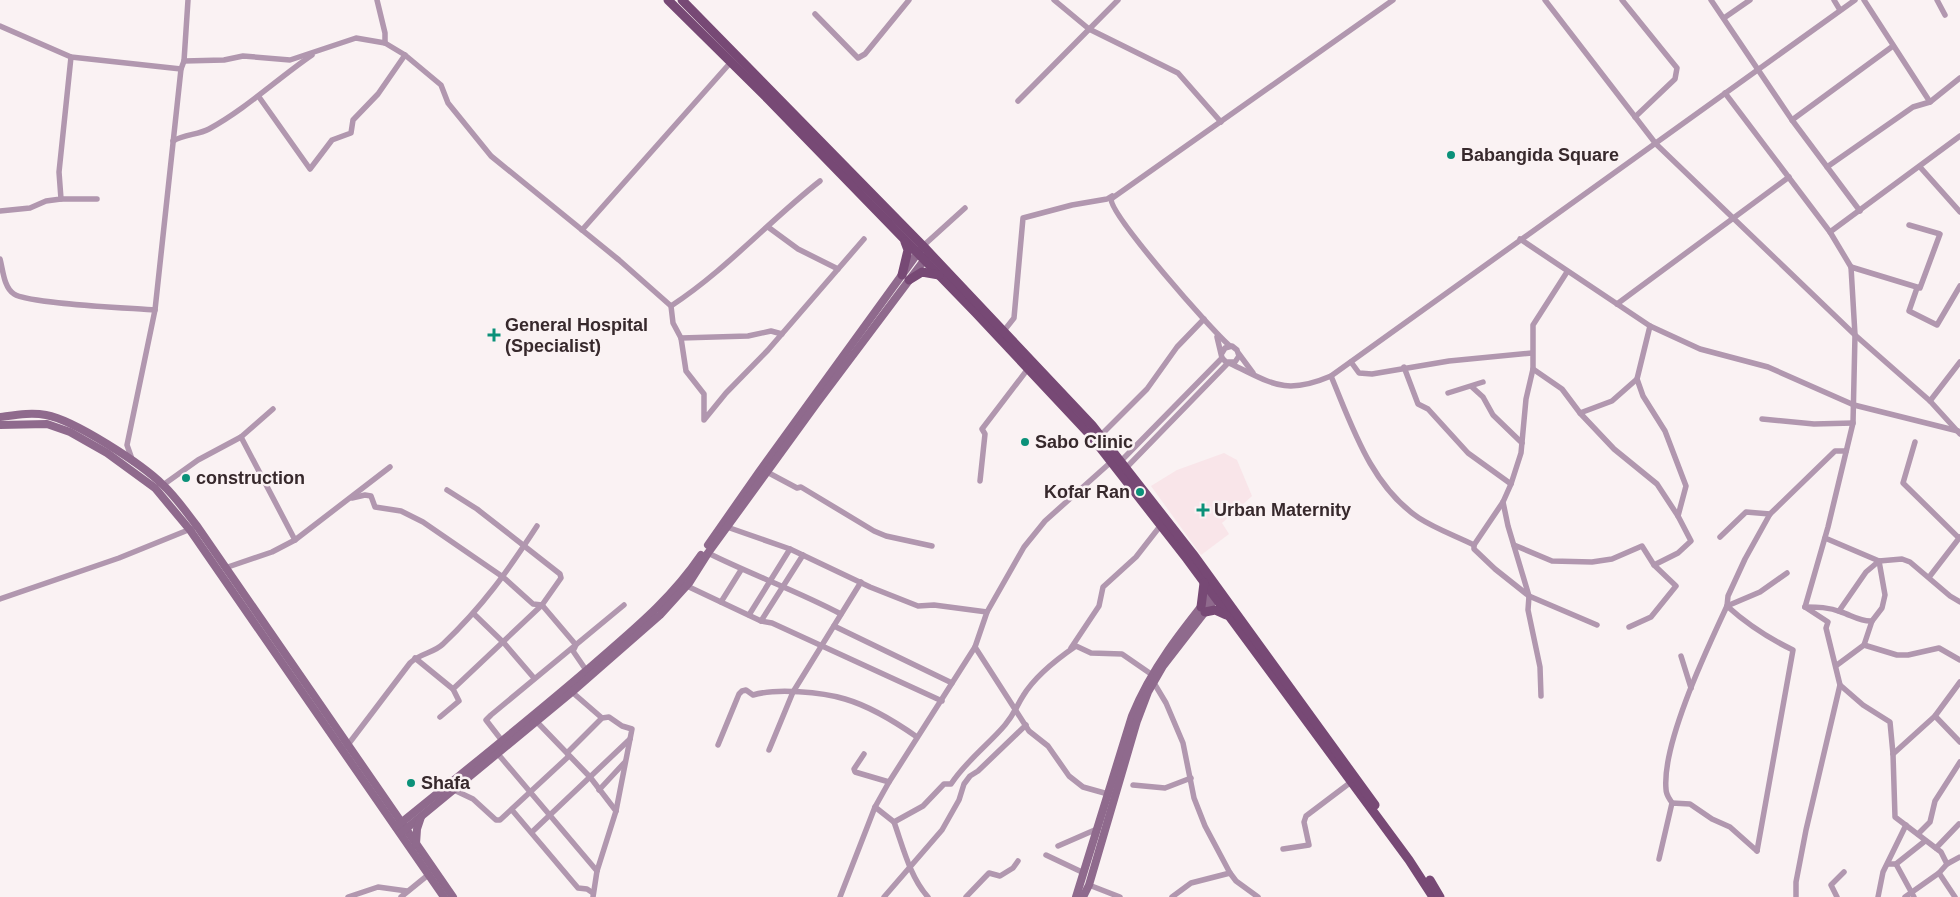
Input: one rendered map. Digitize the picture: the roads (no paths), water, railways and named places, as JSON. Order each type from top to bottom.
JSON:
[{"type":"main road","points":[[668,0],[795,120],[904,240],[923,252],[940,275],[1086,431],[1204,582],[1216,593],[1228,616],[1409,860],[1433,897]]},
{"type":"main road","points":[[682,0],[795,120],[1003,332],[1100,436],[1124,465],[1216,593],[1411,853],[1440,897]]},
{"type":"main road","points":[[904,240],[908,250],[906,277],[922,272],[940,275]]},
{"type":"main road","points":[[1204,582],[1203,609],[1215,610],[1228,616]]},
{"type":"street","points":[[134,462],[127,445],[155,310],[166,229],[181,69],[184,61],[188,0]]},
{"type":"street","points":[[377,0],[385,34],[385,43]]},
{"type":"street","points":[[815,14],[858,58],[865,54],[909,0]]},
{"type":"street","points":[[1055,0],[1089,29],[1178,73],[1221,122]]},
{"type":"street","points":[[1018,102],[1118,0]]},
{"type":"street","points":[[1254,375],[1236,348],[1230,346],[1217,335],[1115,211],[1111,199],[1393,0]]},
{"type":"street","points":[[1545,0],[1656,144],[1854,335],[1930,401],[1959,432]]},
{"type":"street","points":[[1622,0],[1677,68],[1675,79],[1635,117]]},
{"type":"street","points":[[1711,0],[1792,120],[1860,211]]},
{"type":"street","points":[[1724,18],[1750,0]]},
{"type":"street","points":[[1834,0],[1840,10]]},
{"type":"street","points":[[1217,335],[1222,355],[1229,363],[1270,383],[1286,387],[1304,386],[1331,376],[1855,0]]},
{"type":"street","points":[[1864,0],[1930,102]]},
{"type":"street","points":[[1938,0],[1945,15]]},
{"type":"street","points":[[0,26],[71,57],[181,69]]},
{"type":"street","points":[[184,61],[224,60],[243,56],[290,60],[356,38],[385,43],[405,55],[441,85],[448,103],[491,156],[671,306],[674,323],[681,338],[686,371],[704,394],[704,420],[864,239]]},
{"type":"street","points":[[1792,120],[1893,46]]},
{"type":"street","points":[[173,141],[186,134],[207,130],[259,97],[317,50]]},
{"type":"street","points":[[259,97],[310,169],[332,140],[351,133],[353,120],[378,94],[405,55]]},
{"type":"street","points":[[60,199],[59,172],[71,57]]},
{"type":"street","points":[[582,230],[732,62]]},
{"type":"street","points":[[1827,167],[1913,107],[1930,102],[1960,78]]},
{"type":"street","points":[[1725,93],[1830,232],[1851,267],[1854,335],[1853,423],[1805,607]]},
{"type":"street","points":[[1830,232],[1960,136]]},
{"type":"street","points":[[1920,167],[1960,212]]},
{"type":"street","points":[[1617,304],[1790,177]]},
{"type":"street","points":[[671,306],[728,264],[796,199],[820,181]]},
{"type":"street","points":[[1003,332],[1014,318],[1023,218],[1072,205],[1106,199],[1125,188]]},
{"type":"street","points":[[0,211],[30,208],[46,201],[60,199],[97,199]]},
{"type":"street","points":[[401,828],[421,816],[537,722],[660,615],[687,586],[708,553],[923,252],[965,208]]},
{"type":"street","points":[[1851,267],[1917,288],[1922,286],[1940,234],[1908,225]]},
{"type":"street","points":[[768,227],[798,249],[838,269]]},
{"type":"street","points":[[1520,239],[1650,326],[1700,349],[1768,367],[1854,405],[1959,432]]},
{"type":"street","points":[[0,260],[8,287],[15,295],[25,298],[155,310]]},
{"type":"street","points":[[1474,545],[1503,502],[1511,484],[1522,442],[1526,399],[1533,369],[1533,325],[1567,272]]},
{"type":"street","points":[[401,828],[412,815],[503,742],[666,601],[685,578],[758,472],[906,277]]},
{"type":"street","points":[[1917,288],[1909,311],[1937,325],[1960,286]]},
{"type":"street","points":[[1100,436],[1147,389],[1177,347],[1204,319]]},
{"type":"street","points":[[1650,326],[1637,379],[1643,396],[1665,431],[1686,486],[1678,516]]},
{"type":"street","points":[[681,338],[748,336],[771,330],[782,334]]},
{"type":"street","points":[[1124,465],[1222,355],[1225,348],[1230,346]]},
{"type":"street","points":[[1351,362],[1361,374],[1532,353]]},
{"type":"street","points":[[1124,465],[1229,363],[1236,361],[1239,354]]},
{"type":"street","points":[[1930,401],[1960,362]]},
{"type":"street","points":[[1404,368],[1418,404],[1428,409],[1468,452],[1495,474],[1511,484]]},
{"type":"street","points":[[1533,369],[1562,390],[1580,413],[1614,449],[1657,484],[1678,516],[1691,541],[1678,553],[1654,565]]},
{"type":"street","points":[[980,481],[985,434],[982,429],[1027,370]]},
{"type":"street","points":[[1331,376],[1356,436],[1378,476],[1419,518],[1474,545],[1474,549],[1495,569],[1530,596],[1597,625]]},
{"type":"street","points":[[1580,413],[1612,401],[1637,379]]},
{"type":"street","points":[[1448,393],[1483,382]]},
{"type":"street","points":[[1472,387],[1483,397],[1493,415],[1522,442]]},
{"type":"street","points":[[163,485],[198,460],[241,437],[273,409]]},
{"type":"street","points":[[0,425],[20,419],[45,415],[58,418],[134,462],[163,485],[374,798],[416,844],[453,897]]},
{"type":"street","points":[[0,417],[20,419],[62,428],[107,453],[155,488],[193,528],[225,568],[393,812],[428,875],[444,897]]},
{"type":"street","points":[[1762,419],[1814,424],[1853,423]]},
{"type":"street","points":[[241,437],[295,540]]},
{"type":"street","points":[[1916,442],[1903,483],[1960,537],[1930,576]]},
{"type":"street","points":[[114,450],[127,445]]},
{"type":"street","points":[[1659,859],[1672,803],[1666,791],[1668,758],[1691,688],[1727,606],[1728,596],[1745,559],[1770,514],[1835,451],[1846,451]]},
{"type":"street","points":[[840,897],[875,807],[975,647],[987,612],[1024,547],[1045,521],[1111,462]]},
{"type":"street","points":[[225,568],[272,552],[295,540],[390,467]]},
{"type":"street","points":[[767,472],[797,488],[801,487],[874,531],[886,536],[932,546]]},
{"type":"street","points":[[447,490],[524,546],[560,574],[561,578],[542,605],[504,643],[453,689]]},
{"type":"street","points":[[352,498],[365,494],[371,496],[375,507],[401,511],[423,522],[503,577],[534,604],[542,605],[576,645]]},
{"type":"street","points":[[1503,502],[1508,526],[1530,596],[1528,610],[1540,667],[1541,696]]},
{"type":"street","points":[[1720,537],[1746,512],[1770,514]]},
{"type":"street","points":[[1067,652],[1099,606],[1103,587],[1136,557],[1160,525]]},
{"type":"street","points":[[347,746],[415,658],[440,647],[474,614],[503,577],[537,526]]},
{"type":"street","points":[[727,527],[790,549],[918,606],[934,605],[987,612]]},
{"type":"street","points":[[0,599],[120,558],[193,528]]},
{"type":"street","points":[[1824,538],[1879,561],[1902,559],[1910,562],[1930,576],[1950,596],[1960,602]]},
{"type":"street","points":[[1514,545],[1552,562],[1592,562],[1612,559],[1642,546],[1654,565],[1676,586],[1651,617],[1629,627]]},
{"type":"street","points":[[749,615],[790,549]]},
{"type":"street","points":[[708,553],[741,570],[799,593],[841,614]]},
{"type":"street","points":[[761,621],[803,555]]},
{"type":"street","points":[[1839,611],[1866,572],[1879,561]]},
{"type":"street","points":[[1837,665],[1864,645],[1872,621],[1882,608],[1885,595],[1879,561]]},
{"type":"street","points":[[721,602],[741,570]]},
{"type":"street","points":[[1727,606],[1760,592],[1787,573]]},
{"type":"street","points":[[770,750],[793,692],[861,582]]},
{"type":"street","points":[[687,586],[761,621],[772,623],[822,645],[942,701]]},
{"type":"street","points":[[1082,897],[1088,885],[1137,721],[1154,683],[1183,638],[1216,593]]},
{"type":"street","points":[[503,742],[486,720],[534,678],[624,605]]},
{"type":"street","points":[[1672,803],[1690,804],[1712,819],[1730,826],[1757,851],[1793,650],[1770,639],[1745,623],[1727,606]]},
{"type":"street","points":[[1805,607],[1821,607],[1839,611],[1866,622],[1872,621]]},
{"type":"street","points":[[1796,897],[1796,882],[1806,830],[1840,685],[1837,665],[1826,628],[1828,622],[1805,607]]},
{"type":"street","points":[[1076,897],[1132,716],[1151,674],[1178,634],[1203,609]]},
{"type":"street","points":[[474,614],[504,643],[534,678]]},
{"type":"street","points":[[834,626],[952,683]]},
{"type":"street","points":[[576,645],[573,651],[586,670]]},
{"type":"street","points":[[1864,645],[1897,655],[1908,656],[1939,648],[1960,660]]},
{"type":"street","points":[[894,822],[923,806],[944,784],[951,784],[1017,711],[1024,694],[1067,652],[1076,646],[1091,653],[1117,653],[1151,674]]},
{"type":"street","points":[[975,647],[1031,733],[1048,746],[1069,776],[1077,784],[1108,794]]},
{"type":"street","points":[[1680,656],[1691,688]]},
{"type":"street","points":[[415,658],[453,689],[459,701],[440,717]]},
{"type":"street","points":[[1893,754],[1935,716],[1960,682]]},
{"type":"street","points":[[1154,683],[1166,703],[1183,742],[1198,811],[1230,873],[1236,881],[1258,897]]},
{"type":"street","points":[[1840,685],[1863,705],[1890,722],[1895,817],[1941,852],[1947,864]]},
{"type":"street","points":[[718,745],[742,690],[746,690],[753,695],[772,690],[846,699],[890,719],[917,737]]},
{"type":"street","points":[[572,692],[602,718]]},
{"type":"street","points":[[1935,716],[1960,742]]},
{"type":"street","points":[[454,790],[478,802],[496,820],[512,810],[568,757],[568,752],[602,718],[609,717],[622,726],[632,729],[616,811],[597,871],[593,895]]},
{"type":"street","points":[[537,722],[568,757],[590,777],[616,811]]},
{"type":"street","points":[[884,897],[944,827],[970,776],[978,771],[1026,725]]},
{"type":"street","points":[[532,832],[630,738]]},
{"type":"street","points":[[498,754],[551,814],[597,871]]},
{"type":"street","points":[[864,754],[854,769],[855,772],[889,782]]},
{"type":"street","points":[[599,790],[626,761]]},
{"type":"street","points":[[1918,834],[1930,822],[1935,801],[1960,762]]},
{"type":"street","points":[[1133,785],[1165,788],[1191,778]]},
{"type":"street","points":[[1283,849],[1308,845],[1304,822],[1306,816],[1350,782]]},
{"type":"street","points":[[875,807],[894,822],[910,865],[921,889],[928,897]]},
{"type":"street","points":[[512,810],[578,888],[587,889],[593,895]]},
{"type":"street","points":[[393,812],[412,815]]},
{"type":"street","points":[[416,844],[417,828],[421,816]]},
{"type":"street","points":[[1936,848],[1959,824]]},
{"type":"street","points":[[1878,897],[1880,881],[1906,825]]},
{"type":"street","points":[[1058,846],[1097,829]]},
{"type":"street","points":[[1888,864],[1896,864],[1925,841]]},
{"type":"street","points":[[1046,855],[1084,873]]},
{"type":"street","points":[[1905,897],[1913,894],[1947,864],[1960,857]]},
{"type":"street","points":[[966,897],[989,873],[1000,876],[1013,868],[1018,861]]},
{"type":"street","points":[[1896,864],[1913,894]]},
{"type":"street","points":[[1837,897],[1830,885],[1844,872]]},
{"type":"street","points":[[1172,897],[1191,883],[1230,873]]},
{"type":"street","points":[[1939,873],[1955,897]]},
{"type":"street","points":[[401,897],[428,875]]},
{"type":"street","points":[[1088,885],[1120,897]]},
{"type":"street","points":[[348,897],[378,887],[407,891]]},
{"type":"place","name":"Babangida Square","points":[[1451,155]]},
{"type":"place","name":"General Hospital (Specialist)","points":[[494,335]]},
{"type":"place","name":"Sabo Clinic","points":[[1025,442]]},
{"type":"place","name":"construction","points":[[186,478]]},
{"type":"place","name":"Kofar Ran","points":[[1140,492]]},
{"type":"place","name":"Urban Maternity","points":[[1203,510]]},
{"type":"place","name":"Shafa","points":[[411,783]]}]
